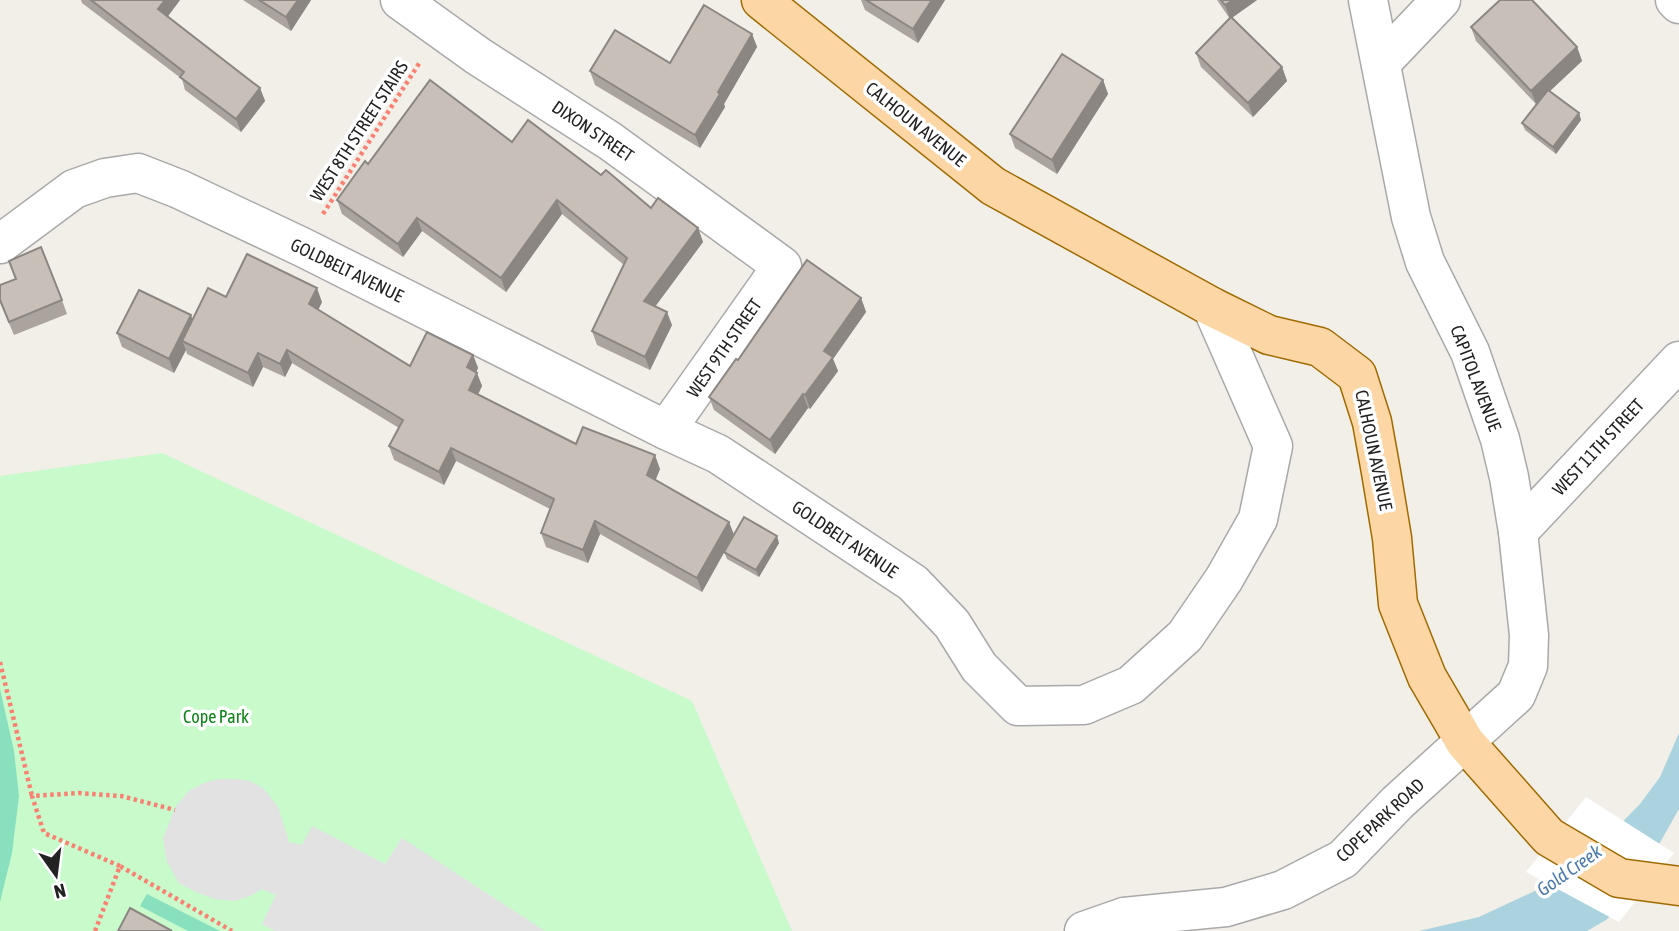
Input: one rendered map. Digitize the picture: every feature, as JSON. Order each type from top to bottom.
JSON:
[{"type":"main road","name":"CALHOUN AVENUE","points":[[761,0],[993,186],[1212,307],[1269,335],[1320,348],[1357,375],[1372,422],[1381,472],[1392,538],[1398,604],[1427,677],[1465,742],[1549,836],[1619,878],[1678,887]]},
{"type":"street","name":"DIXON STREET","points":[[400,0],[478,56],[610,141],[782,266]]},
{"type":"street","name":"CAPITOL AVENUE","points":[[1368,0],[1411,217],[1425,262],[1470,352],[1500,439],[1518,532],[1529,635],[1528,666],[1516,695],[1465,742]]},
{"type":"street","points":[[1381,63],[1441,0]]},
{"type":"street","points":[[1675,0],[1679,4]]},
{"type":"street","name":"GOLDBELT AVENUE","points":[[3,239],[74,189],[105,178],[138,173],[179,190],[302,247],[718,454],[913,583],[952,624],[979,667],[1018,706],[1084,705],[1131,685],[1185,636],[1224,579],[1258,519],[1273,446],[1212,307]]},
{"type":"street","name":"WEST 9TH STREET","points":[[666,430],[782,266]]},
{"type":"street","name":"WEST 11TH STREET","points":[[1518,532],[1679,361]]},
{"type":"street","name":"COPE PARK ROAD","points":[[1084,931],[1124,917],[1226,907],[1283,890],[1343,859],[1397,803],[1465,742]]},
{"type":"path","name":"WEST 8TH STREET STAIRS","points":[[302,247],[440,29]]},
{"type":"path","points":[[0,662],[32,796],[44,834],[120,866],[232,931]]},
{"type":"path","points":[[32,796],[79,793],[121,796],[175,810]]},
{"type":"path","points":[[95,931],[120,866]]},
{"type":"green space","name":"Cope Park","points":[[162,453],[692,701],[792,931],[0,931],[0,476]]},
{"type":"green space","points":[[0,689],[14,751],[19,796],[12,853],[0,902]]},
{"type":"green space","points":[[147,894],[220,931],[188,931],[140,906]]},
{"type":"shaded area","points":[[219,779],[250,781],[264,789],[278,807],[289,842],[302,845],[312,826],[385,864],[402,838],[545,931],[275,931],[262,924],[276,895],[262,889],[235,901],[215,899],[179,883],[167,862],[163,838],[176,806],[190,790]]},
{"type":"water","name":"Gold Creek","points":[[1679,733],[1679,809],[1628,899],[1606,920],[1587,931],[1419,931],[1479,917],[1537,890],[1601,844],[1640,804],[1660,777]]},
{"type":"pier","points":[[1586,797],[1674,853],[1619,922],[1526,872]]},
{"type":"building","points":[[91,0],[165,0],[158,9],[260,88],[236,119],[180,77],[184,72]]},
{"type":"building","points":[[259,0],[298,0],[286,17]]},
{"type":"building","points":[[866,0],[932,0],[913,29]]},
{"type":"building","points":[[1500,0],[1532,0],[1577,47],[1531,91],[1471,27]]},
{"type":"building","points":[[704,5],[752,34],[695,135],[590,71],[615,30],[670,63]]},
{"type":"building","points":[[1231,17],[1282,67],[1248,103],[1196,53]]},
{"type":"building","points":[[1062,54],[1103,80],[1052,160],[1010,134]]},
{"type":"building","points":[[430,80],[512,142],[528,120],[601,175],[606,170],[651,208],[658,198],[698,228],[644,301],[667,312],[645,357],[592,331],[627,258],[557,200],[501,278],[417,218],[398,244],[337,200],[365,161],[368,164]]},
{"type":"building","points":[[1548,90],[1579,113],[1553,147],[1522,123]]},
{"type":"building","points":[[41,247],[62,300],[9,322],[0,300],[0,285],[16,279],[9,261]]},
{"type":"building","points":[[247,254],[317,288],[309,304],[410,366],[427,332],[473,355],[467,367],[477,373],[469,390],[576,444],[583,427],[655,455],[647,475],[729,522],[697,578],[595,521],[583,550],[541,533],[554,499],[451,448],[439,472],[389,446],[403,420],[287,350],[280,364],[258,353],[248,373],[182,341],[208,288],[226,297]]},
{"type":"building","points":[[807,260],[861,298],[824,351],[833,357],[770,440],[709,397]]},
{"type":"building","points":[[139,290],[191,315],[169,359],[117,333]]},
{"type":"building","points":[[744,517],[777,536],[756,570],[724,552]]},
{"type":"building","points":[[130,908],[172,931],[118,931]]}]
